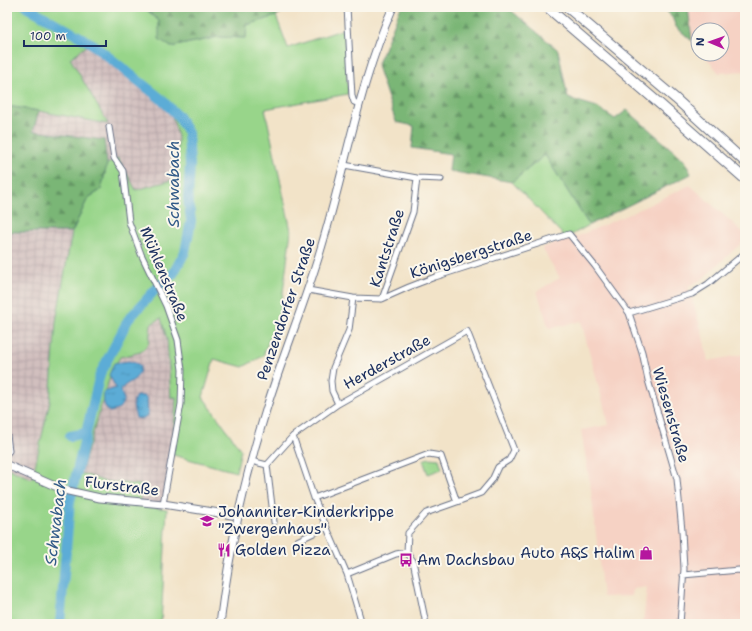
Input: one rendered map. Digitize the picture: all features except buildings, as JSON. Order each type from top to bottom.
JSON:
[{"type":"highway","points":[[547,7],[745,179]]},
{"type":"highway","points":[[567,7],[676,99],[745,162]]},
{"type":"main road","name":"Penzendorfer Straße","points":[[220,624],[238,516],[251,461],[277,375],[308,290],[333,210],[366,77],[384,26],[393,7]]},
{"type":"main road","name":"Flurstraße","points":[[7,465],[64,490],[79,494],[100,498],[163,504],[238,516]]},
{"type":"street","points":[[347,7],[352,96],[354,102],[359,104]]},
{"type":"street","name":"Mühlenstraße","points":[[109,127],[114,158],[123,171],[129,222],[140,254],[166,306],[178,340],[182,370],[181,404],[163,504]]},
{"type":"street","points":[[344,165],[417,178],[441,179]]},
{"type":"street","name":"Kantstraße","points":[[308,290],[354,298],[382,299],[413,212],[417,178]]},
{"type":"street","name":"Königsbergstraße","points":[[382,299],[435,277],[569,234]]},
{"type":"street","name":"Wiesenstraße","points":[[569,234],[595,266],[629,313],[642,352],[648,380],[677,479],[682,531],[683,575],[680,624]]},
{"type":"street","points":[[629,313],[696,292],[708,284],[745,253]]},
{"type":"street","points":[[338,404],[332,391],[331,381],[333,368],[349,330],[354,298]]},
{"type":"street","name":"Herderstraße","points":[[267,464],[293,436],[338,404],[467,331],[514,450],[509,460],[498,467],[492,480],[482,493],[457,502]]},
{"type":"street","points":[[7,435],[9,451],[7,453]]},
{"type":"street","points":[[293,436],[314,498],[347,574],[362,624]]},
{"type":"street","points":[[314,498],[429,454],[440,456],[457,502],[426,513],[408,533],[407,552],[412,561],[426,624]]},
{"type":"street","points":[[251,461],[267,464],[274,522]]},
{"type":"street","points":[[297,541],[326,527]]},
{"type":"street","points":[[347,574],[396,554],[407,552]]},
{"type":"street","points":[[683,575],[739,570],[745,572]]},
{"type":"shaded area","points":[[688,7],[745,7],[745,71],[719,73],[710,62],[730,62],[730,22],[690,22],[690,24]]},
{"type":"shaded area","points":[[88,45],[171,112],[178,137],[176,179],[136,190],[118,159],[107,164],[104,140],[33,131],[39,111],[108,124],[70,57]]},
{"type":"shaded area","points":[[690,185],[745,234],[745,240],[701,280],[688,286],[702,332],[708,361],[745,354],[745,624],[643,624],[647,587],[633,589],[632,596],[603,597],[591,490],[581,430],[609,425],[581,321],[549,329],[537,291],[560,278],[542,248],[566,238],[578,236],[634,212]]},
{"type":"shaded area","points":[[7,232],[72,232],[56,321],[50,401],[31,479],[7,468]]},
{"type":"shaded area","points":[[161,318],[167,339],[171,398],[176,397],[173,455],[161,508],[141,506],[140,485],[103,481],[81,474],[111,373],[120,357],[141,352],[151,324]]},
{"type":"green space","points":[[7,7],[144,7],[159,21],[160,39],[171,47],[218,37],[246,38],[247,25],[276,16],[288,48],[344,29],[348,94],[265,109],[291,231],[281,308],[263,356],[243,367],[214,359],[203,397],[241,450],[236,472],[173,455],[176,397],[171,398],[167,339],[161,318],[151,324],[149,343],[141,352],[120,357],[111,373],[81,473],[103,481],[141,485],[141,506],[167,509],[161,624],[7,624],[7,468],[32,479],[50,401],[56,321],[72,232],[88,198],[101,190],[107,164],[118,158],[136,190],[176,179],[178,137],[171,112],[88,45],[70,58],[108,124],[7,106]]},
{"type":"green space","points":[[144,7],[291,7],[276,16],[247,25],[246,38],[218,37],[171,47],[159,39],[159,21]]},
{"type":"green space","points":[[401,7],[507,7],[558,50],[568,98],[597,107],[615,119],[627,110],[686,162],[691,174],[589,225],[545,155],[512,182],[449,171],[451,154],[412,148],[414,126],[396,122],[377,66]]},
{"type":"green space","points":[[663,7],[688,7],[690,39],[676,27],[672,17]]},
{"type":"green space","points":[[7,106],[39,111],[33,131],[104,140],[107,164],[101,190],[88,198],[72,232],[7,232]]},
{"type":"green space","points":[[545,155],[589,225],[566,238],[512,182]]},
{"type":"green space","points":[[429,458],[439,459],[442,469],[428,474],[423,460]]},
{"type":"water","points":[[129,361],[140,366],[139,373],[122,389],[124,399],[121,406],[115,411],[109,412],[104,403],[104,392],[116,388],[109,375],[114,363]]},
{"type":"water","points":[[136,396],[145,396],[147,400],[148,415],[142,419],[136,418],[134,412],[133,404]]},
{"type":"waterway","name":"Schwabach","points":[[27,7],[91,43],[160,98],[178,116],[188,133],[190,165],[188,198],[191,221],[185,252],[173,274],[154,291],[128,320],[100,374],[70,501],[60,624]]},
{"type":"waterway","points":[[70,436],[86,433]]},
{"type":"place","name":"Johanniter-Kinderkrippe \"Zwergenhaus\"","points":[[207,521]]},
{"type":"place","name":"Golden Pizza","points":[[224,550]]},
{"type":"place","name":"Auto A&S Halim","points":[[646,553]]},
{"type":"place","name":"Am Dachsbau","points":[[406,560]]}]
